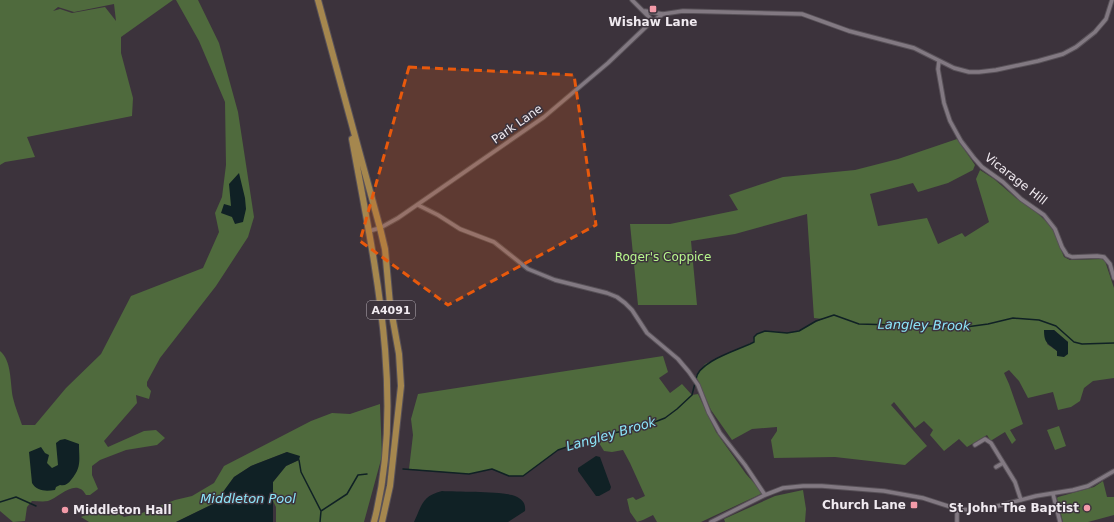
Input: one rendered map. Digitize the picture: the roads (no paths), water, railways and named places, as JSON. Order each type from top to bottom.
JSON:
[{"type":"main road","name":"A4091","points":[[318,0],[385,249],[390,304],[399,354],[401,386],[390,486],[382,522]]},
{"type":"main road","name":"A4091","points":[[345,100],[369,231],[382,321],[387,408],[383,480],[374,522]]},
{"type":"street","points":[[632,0],[645,11],[653,21]]},
{"type":"street","points":[[645,11],[663,14],[683,11],[802,14],[849,31],[914,48],[961,70],[979,72],[1038,61],[1063,54],[1076,47],[1095,32],[1106,19],[1112,0]]},
{"type":"street","name":"Park Lane","points":[[369,231],[380,228],[418,205],[544,117],[608,64],[653,21],[663,14]]},
{"type":"street","name":"Vicarage Hill","points":[[939,61],[938,68],[940,82],[944,103],[950,121],[961,141],[974,158],[982,167],[1003,182],[1021,199],[1044,215],[1055,229],[1067,255],[1072,257],[1104,257],[1110,264],[1114,278]]},
{"type":"street","points":[[418,205],[438,215],[460,229],[494,242],[528,268],[555,280],[607,293],[617,297],[625,303],[632,310],[647,333],[678,359],[689,372],[698,385],[720,433],[745,465],[765,495]]},
{"type":"street","points":[[975,445],[981,440],[988,440],[1015,482],[1021,500]]},
{"type":"street","points":[[996,468],[1003,463]]},
{"type":"street","points":[[711,522],[765,495],[783,488],[822,486],[884,491],[957,509],[972,510],[985,509],[1088,486],[1114,471]]},
{"type":"street","points":[[1053,494],[1060,522]]},
{"type":"street","points":[[957,509],[957,522]]},
{"type":"water","points":[[239,173],[246,209],[243,222],[235,224],[232,217],[221,213],[224,204],[231,206],[229,184]]},
{"type":"water","points":[[1044,330],[1054,330],[1068,342],[1068,354],[1064,357],[1057,356],[1057,351],[1046,341]]},
{"type":"water","points":[[65,439],[79,444],[79,463],[75,475],[68,484],[60,485],[56,487],[55,490],[46,491],[37,488],[32,483],[29,452],[41,447],[45,453],[49,455],[47,463],[52,468],[58,465],[56,443]]},
{"type":"water","name":"Middleton Pool","points":[[287,452],[300,456],[299,460],[286,466],[273,482],[273,522],[176,522],[215,503],[234,477],[251,466]]},
{"type":"water","points":[[596,456],[600,457],[611,487],[610,490],[599,496],[596,496],[578,471],[578,468]]},
{"type":"water","points":[[442,491],[509,494],[522,500],[525,506],[525,511],[508,522],[414,522],[426,499],[435,493]]},
{"type":"waterway","name":"Langley Brook","points":[[696,379],[698,373],[703,367],[718,358],[754,342],[754,337],[757,334],[765,331],[787,333],[799,331],[816,321],[834,315],[859,324],[966,327],[1013,318],[1039,320],[1056,326],[1074,342],[1082,344],[1114,343]]},
{"type":"waterway","name":"Langley Brook","points":[[403,469],[469,474],[492,469],[509,476],[523,476],[558,450],[603,435],[639,428],[665,418],[692,395],[695,383]]},
{"type":"waterway","name":"Langley Brook","points":[[299,460],[301,472],[321,511],[347,494],[358,475],[367,474]]},
{"type":"waterway","points":[[0,502],[16,497],[36,506]]},
{"type":"waterway","points":[[320,522],[321,511]]},
{"type":"place","name":"Wishaw Lane","points":[[653,9]]},
{"type":"place","name":"Church Lane","points":[[914,505]]},
{"type":"place","name":"St John The Baptist","points":[[1087,508]]},
{"type":"place","name":"Middleton Hall","points":[[65,510]]},
{"type":"park label","name":"Roger's Coppice","points":[[663,257]]}]
